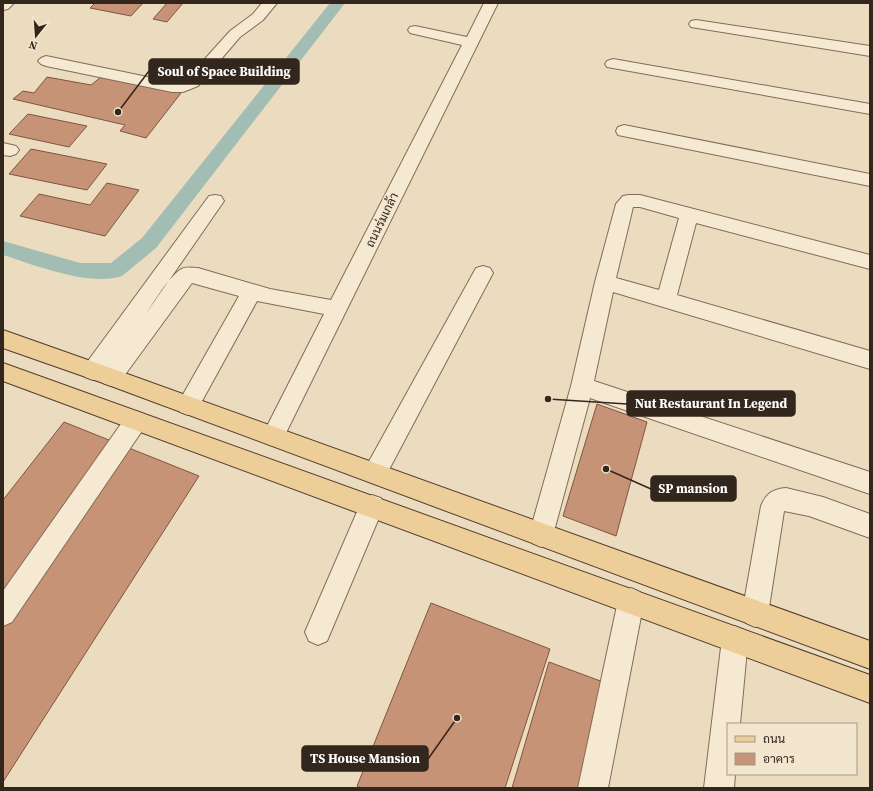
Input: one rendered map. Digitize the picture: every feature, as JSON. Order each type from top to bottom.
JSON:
[{"type":"main road","points":[[3,339],[375,473],[755,614],[870,655]]},
{"type":"main road","points":[[3,372],[870,689]]},
{"type":"main road","points":[[532,565],[541,535]]},
{"type":"street","points":[[3,6],[7,3]]},
{"type":"street","points":[[46,61],[165,85],[183,87],[192,83],[235,34],[258,17],[270,3]]},
{"type":"street","name":"ถนนร่มเกล้า","points":[[273,436],[338,309],[470,42],[491,3]]},
{"type":"street","points":[[696,24],[870,51]]},
{"type":"street","points":[[415,30],[470,42]]},
{"type":"street","points":[[613,64],[870,109]]},
{"type":"street","points":[[624,131],[870,180]]},
{"type":"street","points":[[541,535],[582,386],[604,282],[625,204],[629,201],[640,201],[870,262]]},
{"type":"street","points":[[102,374],[215,202]]},
{"type":"street","points":[[666,300],[689,214]]},
{"type":"street","points":[[375,473],[483,273]]},
{"type":"street","points":[[102,374],[186,275],[198,276],[270,297],[338,309]]},
{"type":"street","points":[[604,282],[870,360]]},
{"type":"street","points":[[188,405],[252,292]]},
{"type":"street","points":[[582,386],[870,483]]},
{"type":"street","points":[[3,613],[136,421]]},
{"type":"street","points":[[755,614],[773,506],[778,500],[784,498],[797,501],[870,526]]},
{"type":"street","points":[[318,632],[372,506]]},
{"type":"street","points":[[593,788],[631,601]]},
{"type":"street","points":[[719,788],[735,639]]},
{"type":"building","points":[[95,3],[143,3],[131,16],[90,8]]},
{"type":"building","points":[[167,3],[183,3],[167,22],[153,19]]},
{"type":"building","points":[[47,77],[91,85],[101,77],[181,93],[146,138],[120,131],[125,125],[13,99],[23,91],[34,93]]},
{"type":"building","points":[[28,114],[87,126],[69,147],[9,134]]},
{"type":"building","points":[[31,149],[107,164],[87,190],[9,174]]},
{"type":"building","points":[[107,183],[139,190],[105,236],[20,216],[39,194],[90,205]]},
{"type":"building","points":[[597,404],[647,422],[616,536],[563,516]]},
{"type":"building","points":[[64,422],[199,476],[3,782],[3,500]]},
{"type":"building","points":[[431,603],[550,649],[505,788],[361,788],[357,786]]},
{"type":"building","points":[[549,662],[606,683],[582,788],[512,788]]},
{"type":"waterway","points":[[3,248],[80,270],[115,271],[149,243],[338,3]]},
{"type":"place","name":"Soul of Space Building","points":[[118,112]]},
{"type":"place","name":"Nut Restaurant In Legend","points":[[548,399]]},
{"type":"place","name":"SP mansion","points":[[606,469]]},
{"type":"place","name":"TS House Mansion","points":[[457,718]]}]
